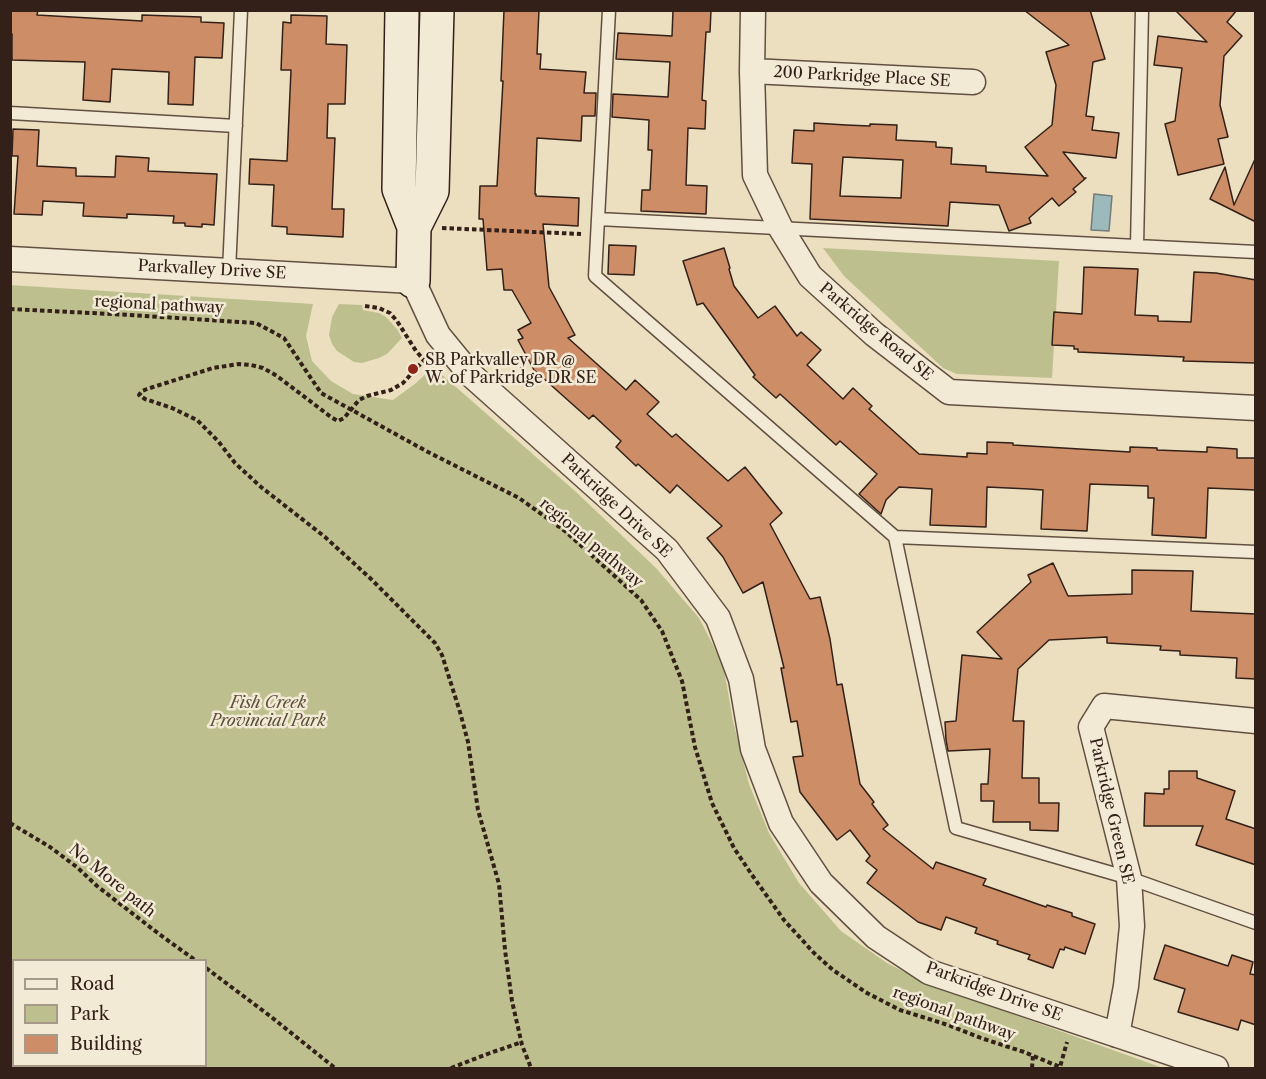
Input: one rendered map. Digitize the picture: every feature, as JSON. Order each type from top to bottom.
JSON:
[{"type":"street","points":[[402,10],[399,189],[414,227],[413,281]]},
{"type":"street","points":[[414,227],[432,191],[437,10]]},
{"type":"street","name":"Parkridge Road SE","points":[[753,10],[755,175],[780,227],[810,276],[874,334],[949,392],[1256,408]]},
{"type":"street","name":"200 Parkridge Place SE","points":[[752,71],[973,82]]},
{"type":"street","name":"Parkvalley Drive SE","points":[[10,259],[413,281]]},
{"type":"street","name":"Parkridge Drive SE","points":[[413,281],[438,335],[470,374],[667,550],[718,618],[741,679],[753,749],[781,823],[821,883],[876,937],[929,972],[1216,1068]]},
{"type":"street","name":"Parkridge Green SE","points":[[1117,1035],[1126,986],[1132,926],[1129,878],[1091,727],[1104,706],[1256,721]]},
{"type":"lane","points":[[229,271],[241,10]]},
{"type":"lane","points":[[609,10],[595,276],[895,537],[956,828],[1129,878],[1256,923]]},
{"type":"lane","points":[[1137,246],[1142,10]]},
{"type":"lane","points":[[10,113],[236,126]]},
{"type":"lane","points":[[598,219],[1256,252]]},
{"type":"lane","points":[[895,537],[1256,552]]},
{"type":"path","points":[[414,227],[597,234]]},
{"type":"path","points":[[365,306],[379,308],[390,313],[424,360],[403,383],[391,390],[359,400],[344,418],[338,421],[277,376],[263,368],[251,365],[238,364],[213,368],[147,389],[139,395],[197,420],[218,441],[235,463],[261,487],[325,537],[370,578],[435,643],[442,655],[468,742],[478,810],[499,884],[504,950],[512,1001],[531,1068]]},
{"type":"path","name":"regional pathway","points":[[10,309],[255,323],[284,338],[321,393],[428,452],[519,498],[565,531],[641,600],[662,631],[682,681],[695,747],[712,803],[734,848],[784,920],[814,953],[867,993],[900,1010],[1033,1055],[1062,1068],[1073,1021]]},
{"type":"path","name":"No More path","points":[[10,823],[50,847],[97,886],[194,959]]},
{"type":"path","points":[[207,969],[335,1068]]},
{"type":"path","points":[[451,1068],[522,1042]]},
{"type":"path","points":[[1032,1068],[1033,1055]]},
{"type":"green space","points":[[823,248],[1059,261],[1052,378],[957,374],[943,368],[844,276]]},
{"type":"green space","name":"Fish Creek Provincial Park","points":[[10,285],[313,304],[306,336],[312,361],[331,381],[353,394],[393,400],[433,367],[575,491],[656,568],[699,618],[723,664],[733,721],[749,784],[769,833],[799,883],[841,931],[887,963],[926,983],[1163,1068],[11,1068]]},
{"type":"green space","points":[[339,304],[362,305],[363,310],[379,313],[386,317],[402,338],[387,354],[379,358],[362,363],[354,362],[337,351],[329,335],[332,317]]},
{"type":"water","points":[[1094,194],[1112,196],[1109,231],[1091,230]]},
{"type":"building","points":[[10,10],[38,10],[37,15],[142,21],[142,15],[201,17],[201,22],[224,23],[222,58],[195,57],[193,105],[168,104],[169,72],[112,69],[110,102],[83,100],[85,62],[12,60]]},
{"type":"building","points":[[504,10],[539,10],[537,54],[541,54],[540,69],[586,72],[584,93],[596,93],[595,116],[582,116],[581,141],[537,138],[536,196],[579,198],[578,226],[543,224],[549,287],[575,335],[568,338],[626,390],[635,380],[659,402],[647,414],[672,437],[676,434],[728,481],[745,467],[782,513],[770,524],[810,599],[820,597],[830,639],[837,685],[842,684],[860,784],[888,825],[883,829],[933,869],[936,862],[986,879],[983,885],[1046,907],[1047,905],[1072,913],[1072,916],[1095,924],[1085,954],[1065,947],[1064,950],[1060,949],[1053,968],[1028,959],[1030,955],[997,944],[998,941],[975,933],[977,928],[946,917],[941,930],[918,922],[867,883],[877,870],[866,861],[870,856],[850,830],[837,840],[800,792],[793,757],[803,756],[797,721],[791,722],[781,668],[784,668],[763,582],[743,593],[723,557],[707,538],[722,526],[677,485],[670,493],[638,464],[636,466],[616,447],[621,441],[593,415],[589,419],[534,370],[518,340],[523,338],[518,330],[531,323],[512,290],[504,290],[502,269],[487,270],[483,219],[479,219],[480,186],[497,186],[503,81],[501,81]]},
{"type":"building","points":[[673,10],[711,10],[710,32],[706,32],[702,100],[706,101],[705,129],[688,128],[686,185],[707,186],[706,214],[641,211],[642,190],[650,190],[652,150],[648,150],[649,120],[612,117],[613,94],[668,97],[670,62],[616,59],[618,33],[672,36]]},
{"type":"building","points":[[1024,10],[1090,10],[1105,59],[1093,62],[1086,116],[1094,117],[1092,130],[1119,133],[1116,158],[1063,152],[1086,178],[1073,189],[1076,192],[1059,206],[1052,198],[1029,218],[1031,223],[1009,231],[999,205],[950,202],[948,226],[810,219],[812,164],[792,163],[794,130],[814,131],[814,123],[897,125],[896,140],[936,142],[936,147],[952,148],[951,164],[986,166],[986,172],[1048,176],[1025,147],[1052,125],[1056,85],[1046,52],[1069,45]],"holes":[[[843,157],[903,160],[901,198],[840,196]]]},
{"type":"building","points":[[1175,10],[1237,10],[1227,22],[1242,36],[1224,56],[1220,105],[1228,137],[1218,139],[1224,164],[1178,175],[1165,124],[1175,121],[1182,68],[1154,65],[1158,36],[1207,42]]},
{"type":"building","points":[[291,15],[327,16],[326,44],[347,45],[345,104],[328,104],[327,138],[335,138],[332,209],[344,209],[343,237],[287,234],[287,227],[272,226],[274,185],[249,184],[250,159],[287,161],[291,70],[281,70],[283,22],[291,23]]},
{"type":"building","points":[[13,129],[39,130],[37,166],[76,168],[76,176],[115,177],[116,156],[149,158],[148,171],[217,174],[214,225],[185,226],[185,223],[173,223],[174,216],[127,214],[127,218],[83,216],[84,203],[43,201],[42,215],[14,214],[18,156],[12,156]]},
{"type":"building","points":[[1256,157],[1256,222],[1210,199],[1225,167],[1234,205]]},
{"type":"building","points":[[609,245],[636,246],[634,275],[608,274]]},
{"type":"building","points":[[724,248],[734,286],[758,318],[775,306],[797,336],[801,332],[821,350],[807,365],[843,399],[853,388],[872,406],[869,409],[919,454],[967,457],[967,453],[987,454],[987,442],[1130,452],[1130,447],[1207,452],[1207,447],[1237,449],[1237,458],[1256,458],[1256,490],[1208,488],[1206,538],[1152,535],[1154,498],[1148,498],[1148,486],[1090,484],[1087,531],[1041,529],[1043,490],[987,487],[986,527],[930,525],[932,489],[899,487],[886,500],[881,514],[859,494],[877,474],[840,441],[836,445],[780,394],[776,398],[753,377],[755,375],[703,303],[697,305],[683,261]]},
{"type":"building","points":[[1084,267],[1138,269],[1135,315],[1158,316],[1158,321],[1191,322],[1194,272],[1216,273],[1256,280],[1256,363],[1183,361],[1184,357],[1078,352],[1074,346],[1052,345],[1054,312],[1082,314]]},
{"type":"building","points":[[1053,563],[1068,596],[1132,594],[1132,570],[1193,571],[1191,611],[1256,614],[1256,679],[1236,678],[1237,658],[1180,655],[1180,651],[1160,650],[1161,646],[1107,643],[1107,637],[1049,640],[1018,669],[1013,721],[1024,721],[1022,778],[1039,778],[1039,803],[1059,803],[1058,831],[1030,830],[1030,822],[993,822],[994,801],[981,801],[981,784],[988,784],[990,749],[948,751],[945,722],[956,721],[962,655],[1002,659],[977,632],[1031,582],[1028,575]]},
{"type":"building","points":[[1169,771],[1197,771],[1197,778],[1235,791],[1226,819],[1256,829],[1256,865],[1196,845],[1203,826],[1144,826],[1145,793],[1164,794],[1164,789],[1169,789]]},
{"type":"building","points":[[1165,945],[1228,966],[1232,955],[1253,962],[1250,974],[1256,975],[1256,1025],[1241,1020],[1238,1030],[1178,1012],[1185,989],[1154,979]]},
{"type":"place","name":"SB Parkvalley DR @ W. of Parkridge DR SE","points":[[413,369]]}]
